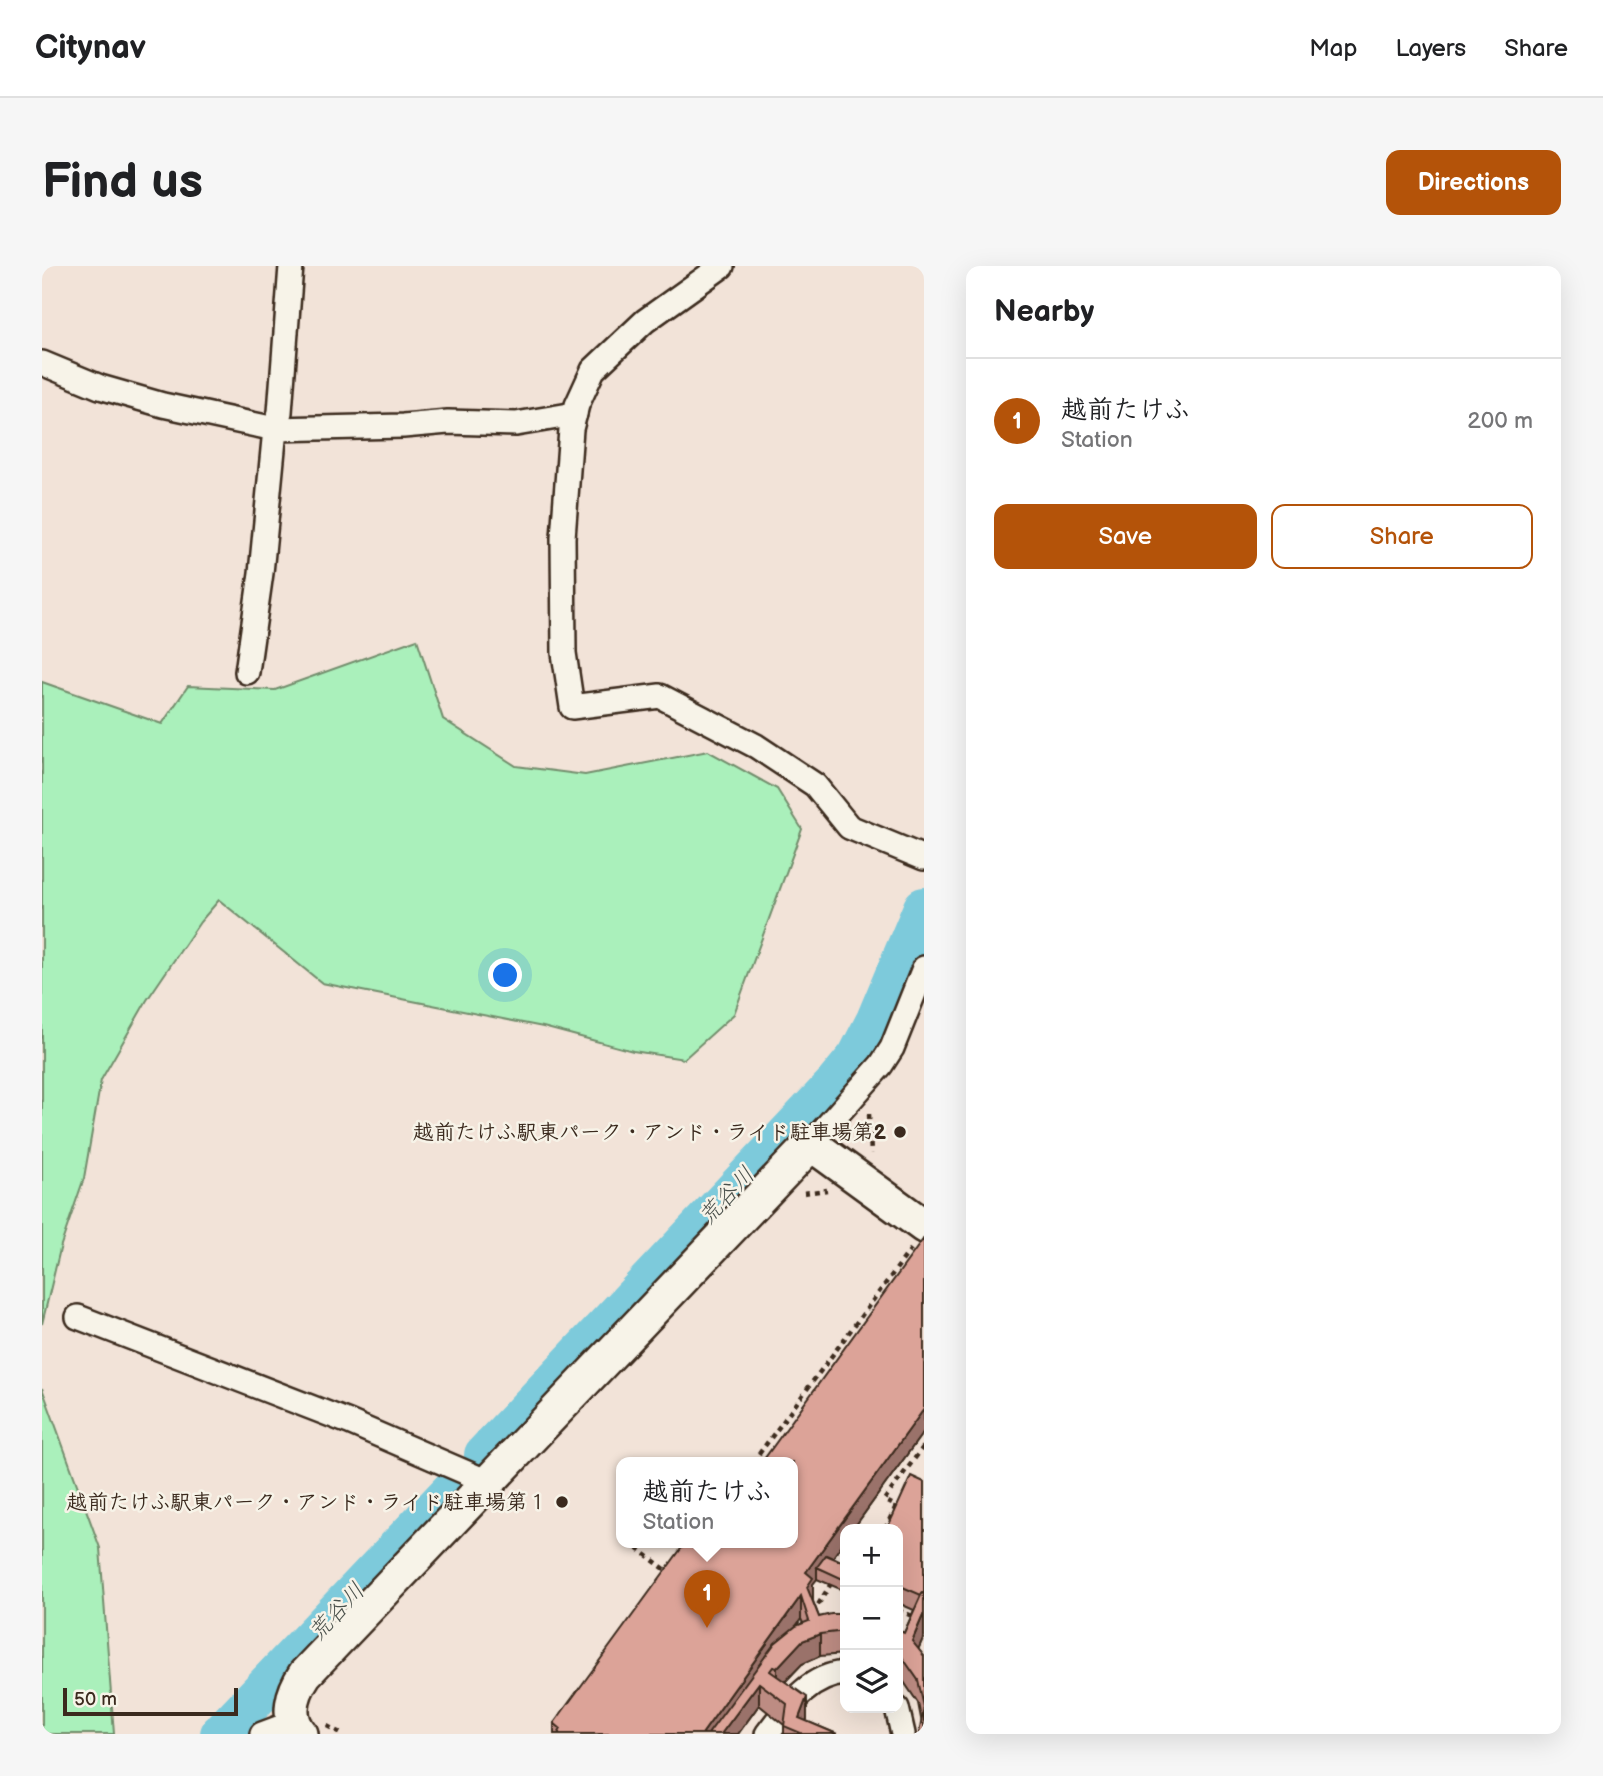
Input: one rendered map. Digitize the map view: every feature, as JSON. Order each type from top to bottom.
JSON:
[{"type":"street","points":[[247,672],[261,573],[275,429],[280,412],[290,266]]},
{"type":"street","points":[[722,266],[645,321],[593,370],[575,414],[571,429],[563,538],[564,653],[572,707],[660,696],[756,746],[815,785],[849,827],[924,858]]},
{"type":"street","points":[[42,363],[100,387],[163,405],[275,429],[403,426],[448,422],[516,424],[575,414]]},
{"type":"street","points":[[262,1734],[298,1728],[293,1699],[305,1674],[482,1480],[601,1366],[811,1144],[881,1065],[892,1048],[924,968]]},
{"type":"street","points":[[811,1144],[920,1234]]},
{"type":"street","points":[[78,1317],[349,1422],[482,1480]]},
{"type":"street","points":[[767,1734],[790,1704],[812,1684],[830,1675],[840,1674]]},
{"type":"street","points":[[898,1713],[903,1734]]},
{"type":"path","points":[[757,1457],[920,1234]]},
{"type":"path","points":[[887,1524],[895,1506],[884,1500],[924,1446]]},
{"type":"path","points":[[896,1484],[905,1488]]},
{"type":"path","points":[[637,1548],[672,1574],[679,1564]]},
{"type":"path","points":[[809,1619],[833,1581],[822,1576]]},
{"type":"path","points":[[903,1612],[924,1621]]},
{"type":"green space","points":[[417,639],[443,719],[516,766],[585,775],[708,751],[777,789],[802,829],[734,1014],[684,1059],[633,1051],[543,1027],[322,983],[219,900],[200,922],[147,1000],[101,1080],[84,1178],[61,1245],[42,1324],[42,682],[162,724],[188,686],[275,690]]},
{"type":"green space","points":[[42,1388],[100,1548],[114,1734],[42,1734]]},
{"type":"building","points":[[924,1238],[924,1409],[806,1572],[813,1578],[807,1587],[819,1617],[840,1614],[840,1632],[820,1634],[802,1641],[777,1668],[773,1667],[770,1671],[807,1697],[799,1718],[837,1734],[803,1734],[784,1726],[787,1704],[759,1683],[721,1734],[708,1734],[775,1643],[796,1626],[809,1621],[801,1596],[702,1734],[558,1734],[561,1729],[554,1723],[682,1548],[798,1548],[798,1457],[766,1457]]},
{"type":"building","points":[[911,1476],[924,1482],[924,1594],[903,1587],[903,1524],[889,1524]]},
{"type":"building","points":[[826,1555],[840,1561],[840,1578],[817,1567]]},
{"type":"building","points":[[922,1593],[924,1613],[912,1641],[924,1656],[924,1707],[918,1680],[903,1658],[904,1633]]},
{"type":"building","points":[[924,1707],[924,1734],[919,1734]]},
{"type":"waterway","name":"荒谷川","points":[[485,1455],[835,1085],[858,1057],[877,1020],[924,908]]},
{"type":"waterway","name":"荒谷川","points":[[221,1734],[453,1490]]},
{"type":"place","name":"越前たけふ駅東パーク・アンド・ライド駐車場第2","points":[[900,1132]]},
{"type":"place","name":"越前たけふ駅東パーク・アンド・ライド駐車場第１","points":[[562,1502]]},
{"type":"place","name":"越前たけふ","points":[[707,1628]]}]
